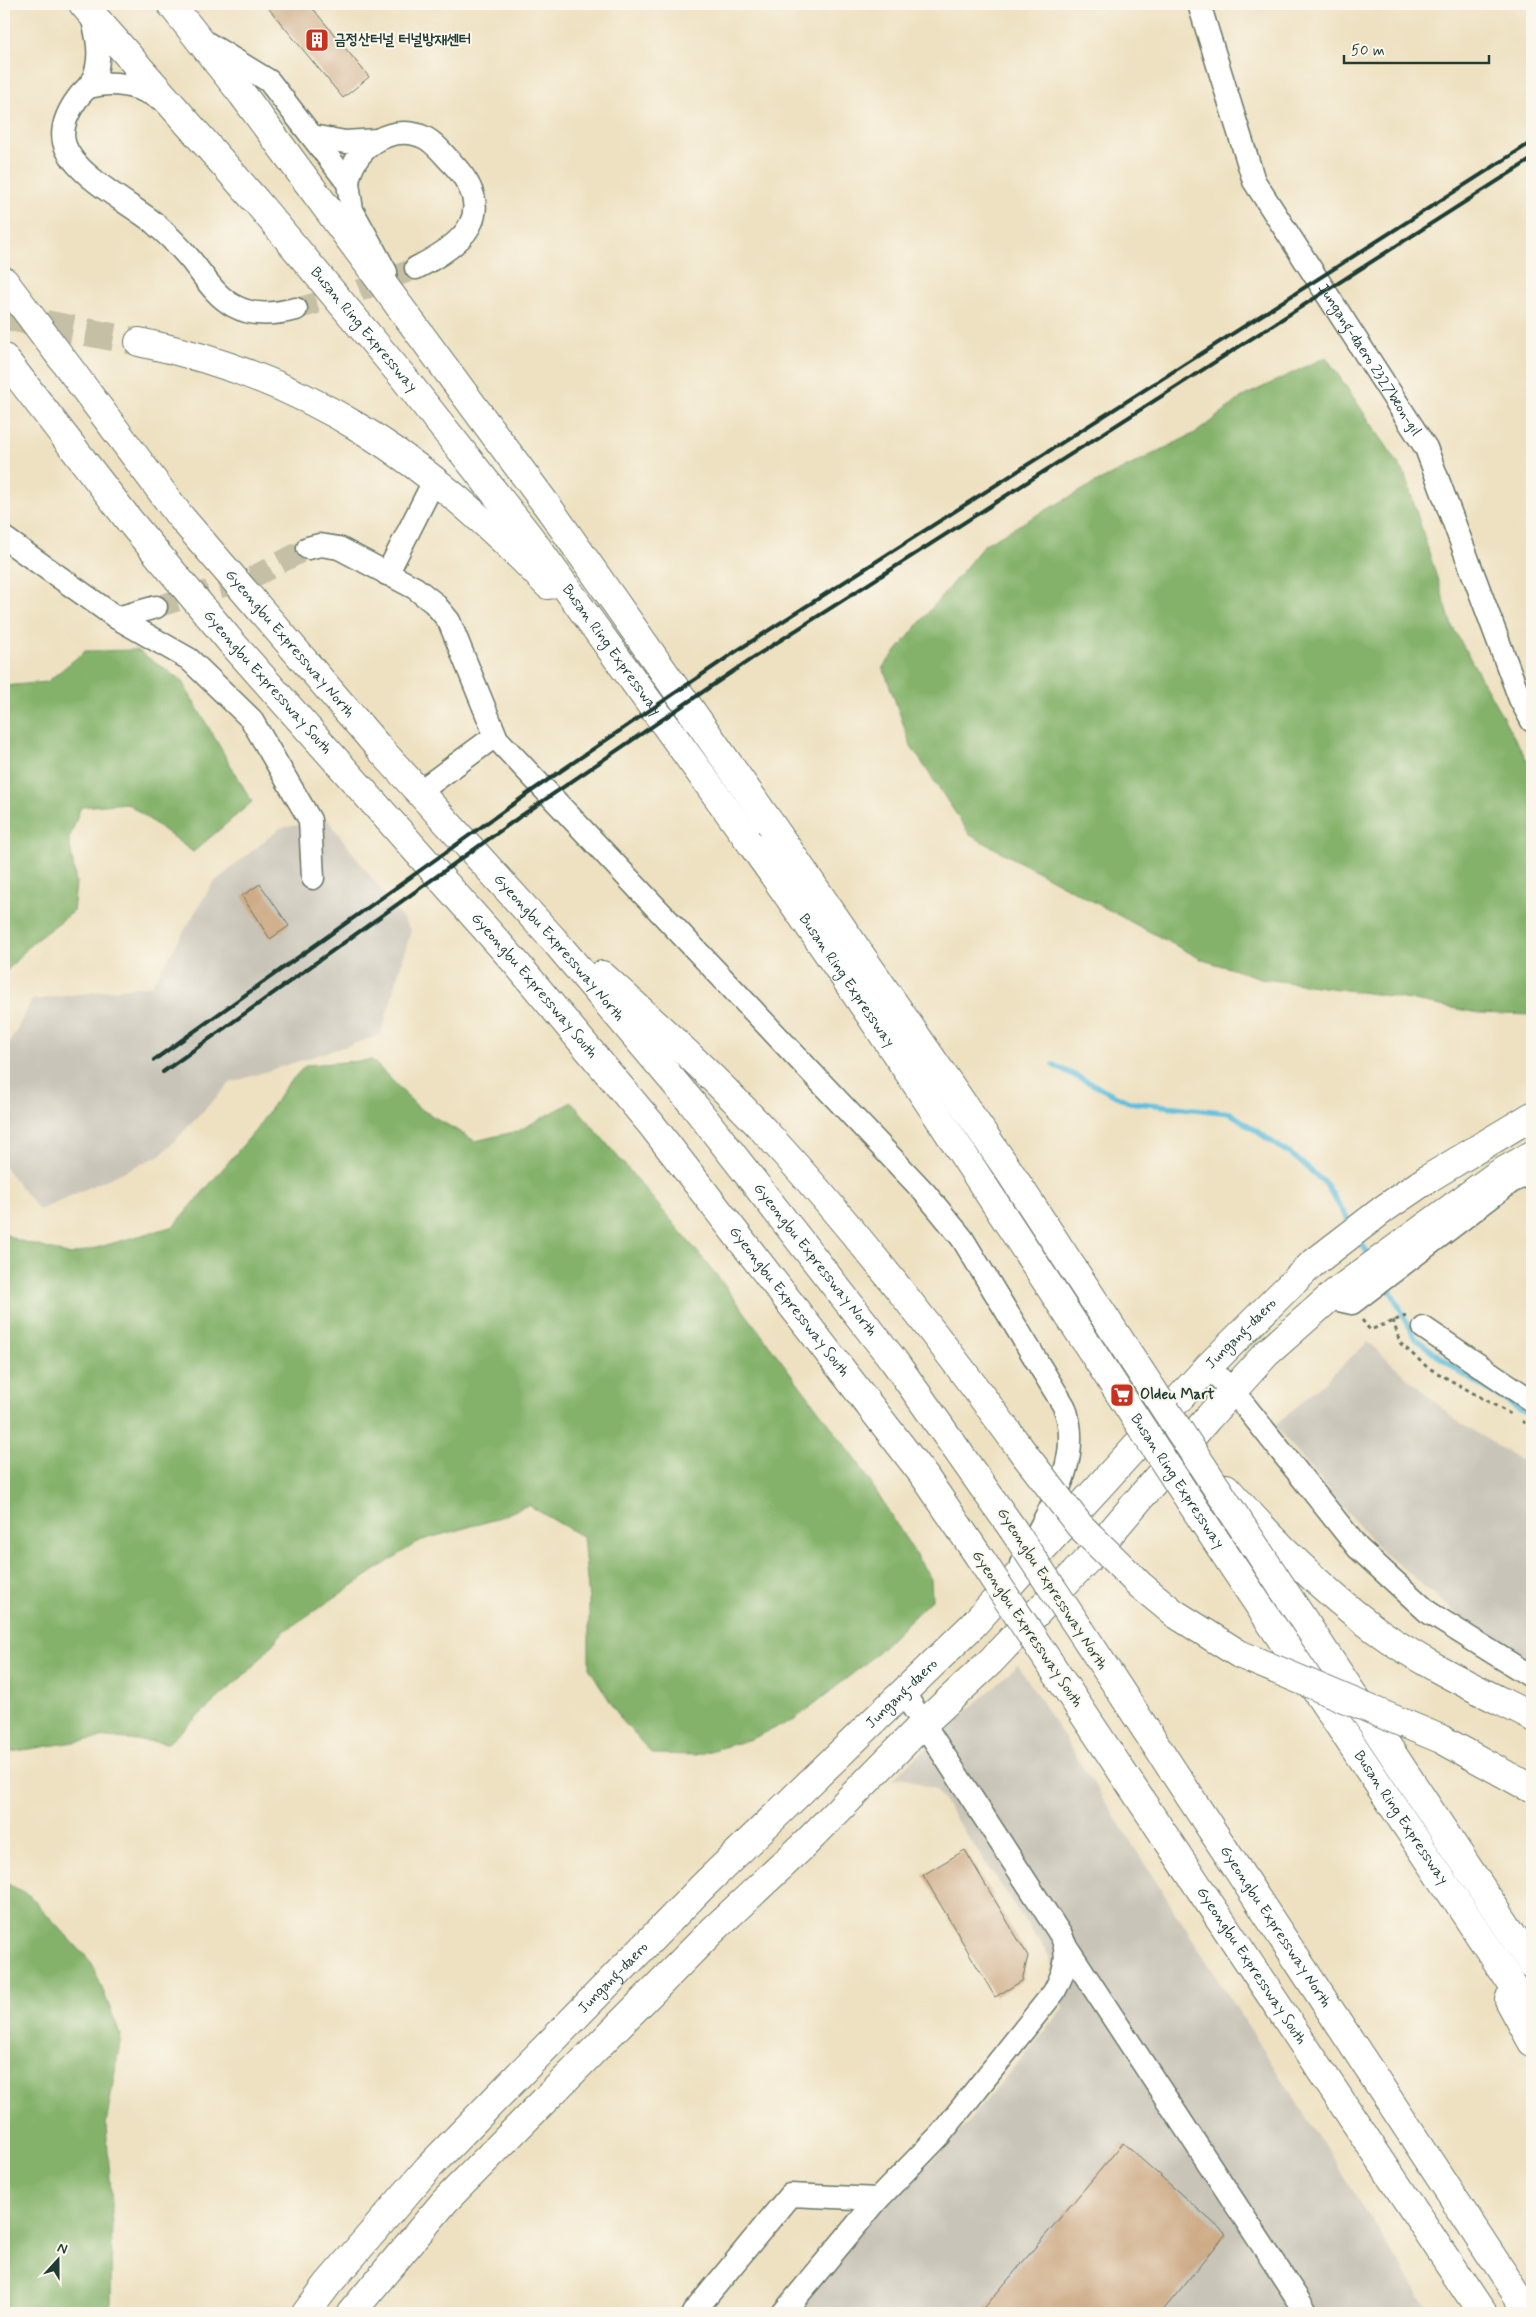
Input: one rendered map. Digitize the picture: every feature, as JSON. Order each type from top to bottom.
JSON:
[{"type":"main road","name":"Busan Ring Expressway","points":[[171,4],[419,332],[551,511],[770,823],[1009,1172],[1532,1964]]},
{"type":"main road","name":"Busan Ring Expressway","points":[[87,8],[256,201],[404,378],[528,535],[626,669],[831,956],[1139,1427],[1532,2014]]},
{"type":"main road","name":"Gyeongbu Expressway North","points":[[4,281],[180,514],[295,652],[553,939],[692,1103],[894,1361],[1012,1528],[1529,2313]]},
{"type":"main road","points":[[140,342],[212,360],[290,390],[332,411],[376,438],[434,481],[500,538],[626,669]]},
{"type":"main road","name":"Gyeongbu Expressway South","points":[[4,358],[128,519],[231,642],[516,963],[651,1124],[925,1477],[1482,2313]]},
{"type":"main road","points":[[497,877],[711,1076],[768,1135],[894,1284],[1080,1526],[1126,1572],[1174,1613],[1240,1654],[1441,1739],[1532,1789]]},
{"type":"main road","name":"Jungang-daero","points":[[306,2313],[328,2284],[429,2167],[704,1885],[972,1626],[1208,1367],[1311,1265],[1385,1208],[1429,1178],[1532,1116]]},
{"type":"main road","points":[[351,2313],[445,2201],[712,1931],[990,1662],[1090,1557],[1266,1354],[1413,1246],[1495,1176],[1532,1155]]},
{"type":"main road","points":[[1191,1448],[1252,1516],[1301,1566],[1353,1613],[1401,1647],[1532,1717]]},
{"type":"main road","points":[[1453,1895],[1532,2042]]},
{"type":"street","name":"Jungang-daero 2327beon-gil","points":[[1199,4],[1254,182],[1426,448],[1520,699],[1532,721]]},
{"type":"street","points":[[87,8],[97,39],[98,56],[93,79],[89,87],[68,115],[63,134],[70,155],[81,167],[159,228],[226,301],[242,310],[260,314],[296,309]]},
{"type":"street","points":[[198,38],[269,81],[348,183]]},
{"type":"street","points":[[89,87],[104,84],[130,86],[148,92],[173,107]]},
{"type":"street","points":[[312,136],[345,142],[378,140],[407,134],[422,136],[432,143],[460,172],[471,188],[474,208],[472,219],[464,236],[448,251],[416,268]]},
{"type":"street","points":[[378,140],[369,144],[360,153],[353,165],[348,183],[352,210],[419,332]]},
{"type":"street","points":[[388,574],[434,481]]},
{"type":"street","points":[[4,538],[117,618],[189,659],[252,719],[310,820],[313,878]]},
{"type":"street","points":[[308,548],[320,545],[339,548],[415,588],[434,603],[449,621],[495,736],[925,1193],[962,1238],[1064,1406],[1071,1432],[1069,1455],[1062,1480],[1011,1583]]},
{"type":"street","points":[[117,618],[156,607]]},
{"type":"street","points":[[419,792],[495,736]]},
{"type":"street","points":[[1413,1246],[1511,1182],[1532,1172]]},
{"type":"street","points":[[1424,1328],[1532,1401]]},
{"type":"street","points":[[1208,1367],[1232,1391],[1358,1548],[1428,1612],[1532,1677]]},
{"type":"street","points":[[904,1692],[1066,1946],[1307,2313]]},
{"type":"street","points":[[783,2313],[878,2200],[940,2135],[1054,1992],[1064,1973],[1066,1946]]},
{"type":"street","points":[[693,2313],[790,2195],[878,2200]]},
{"type":"path","points":[[1346,1297],[1353,1311],[1370,1330],[1399,1318]]},
{"type":"path","points":[[1393,1320],[1400,1343],[1427,1366],[1532,1427]]},
{"type":"shaded area","points":[[328,820],[411,930],[381,1035],[230,1083],[161,1155],[39,1210],[4,1166],[4,1054],[32,1000],[152,985],[212,884],[280,828]]},
{"type":"shaded area","points":[[1368,1342],[1454,1419],[1532,1467],[1532,1664],[1485,1637],[1375,1545],[1275,1426]]},
{"type":"shaded area","points":[[1018,1665],[1431,2313],[793,2313],[887,2200],[946,2148],[1063,2009],[1049,1956],[936,1790],[901,1777],[889,1782]]},
{"type":"green space","points":[[1326,357],[1404,472],[1452,626],[1532,769],[1532,1015],[1478,1013],[1382,995],[1264,979],[1203,960],[1133,923],[970,835],[911,746],[883,667],[985,544],[1095,483],[1197,432],[1242,397]]},
{"type":"green space","points":[[137,650],[181,680],[252,802],[193,852],[127,803],[81,807],[69,839],[76,883],[73,912],[32,943],[4,974],[4,686],[47,682],[85,651]]},
{"type":"green space","points":[[372,1060],[419,1108],[475,1141],[518,1131],[572,1102],[715,1273],[857,1461],[931,1579],[932,1599],[865,1664],[795,1719],[751,1739],[696,1755],[652,1754],[621,1719],[589,1668],[589,1601],[583,1537],[528,1505],[493,1520],[419,1541],[283,1632],[253,1667],[168,1743],[106,1737],[4,1753],[4,1233],[17,1240],[71,1255],[174,1226],[255,1131],[286,1086],[306,1065]]},
{"type":"green space","points":[[4,1882],[29,1895],[92,1963],[121,2036],[106,2125],[112,2205],[111,2304],[98,2313],[4,2313]]},
{"type":"building","name":"금정산터널 터널방재센터","points":[[265,4],[309,4],[369,77],[343,98]]},
{"type":"building","points":[[260,884],[289,926],[270,939],[242,896]]},
{"type":"building","points":[[965,1850],[1028,1956],[1022,1981],[995,1997],[923,1875]]},
{"type":"building","points":[[1123,2143],[1226,2234],[1161,2313],[980,2313]]},
{"type":"waterway","points":[[1053,1065],[1129,1102],[1230,1113],[1296,1158],[1326,1184],[1351,1225]]},
{"type":"waterway","points":[[1358,1237],[1370,1257]]},
{"type":"waterway","points":[[1387,1284],[1416,1339],[1461,1373],[1532,1417]]},
{"type":"tunnel","points":[[296,309],[359,291],[416,268]]},
{"type":"tunnel","points":[[4,316],[139,342]]},
{"type":"tunnel","points":[[156,607],[253,577],[308,548]]},
{"type":"railway","points":[[154,1060],[533,790],[738,650],[1532,142]]},
{"type":"railway","points":[[163,1072],[518,818],[751,659],[1532,159]]},
{"type":"place","name":"금정산터널 터널방재센터","points":[[317,40]]},
{"type":"place","name":"Oldeu Mart","points":[[1122,1395]]}]
